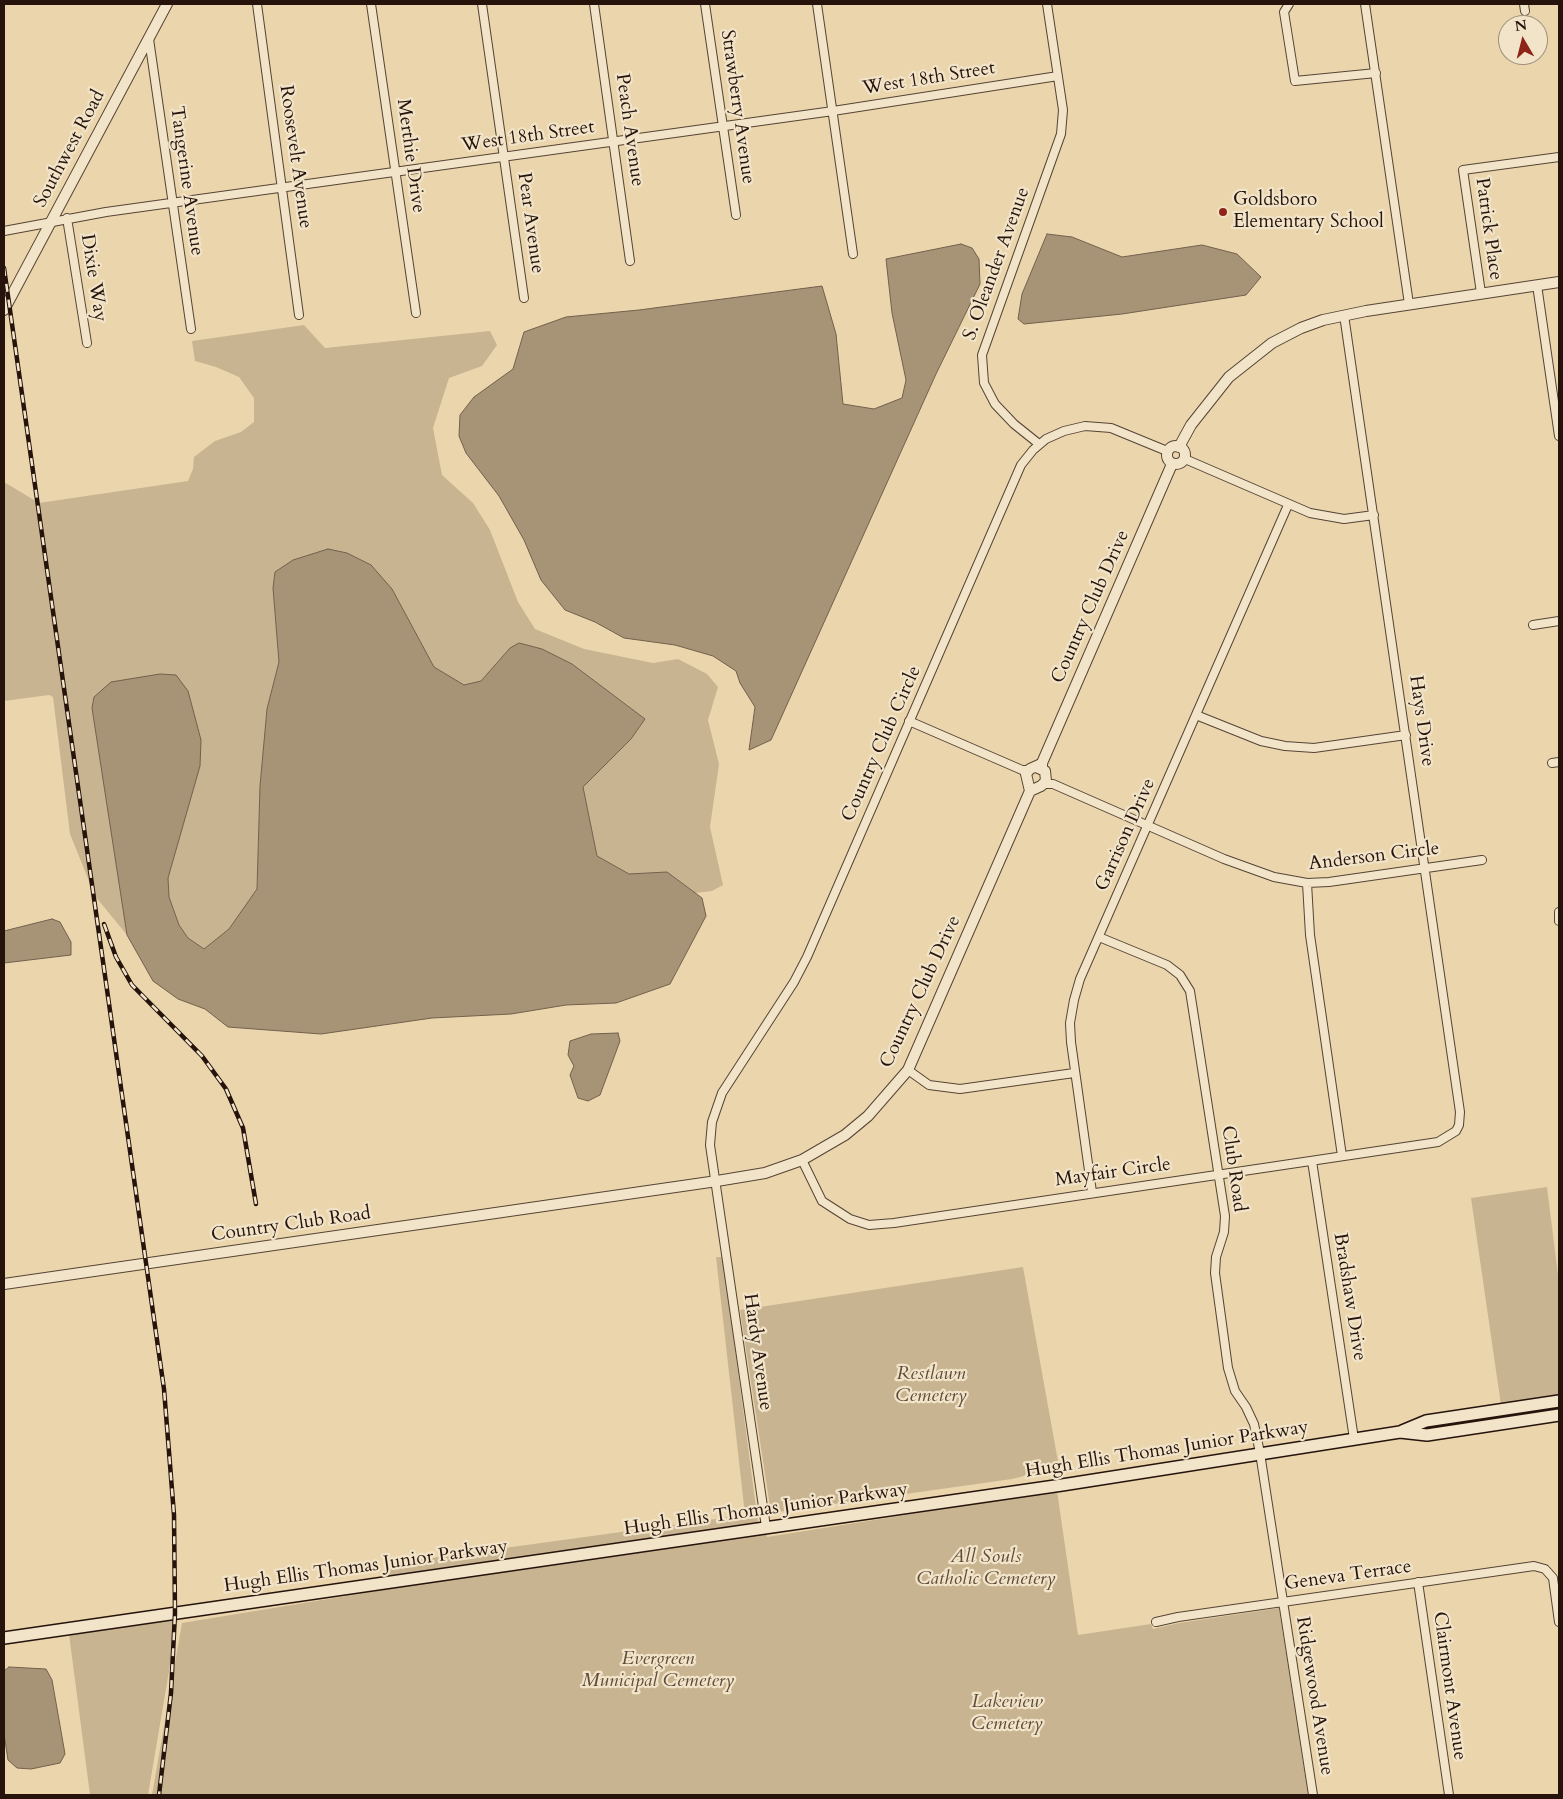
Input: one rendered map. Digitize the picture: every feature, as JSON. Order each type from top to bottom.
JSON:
[{"type":"main road","name":"Hugh Ellis Thomas Junior Parkway","points":[[1400,1432],[1426,1421],[1559,1401]]},
{"type":"main road","name":"Hugh Ellis Thomas Junior Parkway","points":[[4,1638],[1062,1485],[1400,1432],[1427,1434],[1559,1415]]},
{"type":"street","name":"Southwest Road","points":[[4,310],[167,4]]},
{"type":"street","name":"Roosevelt Avenue","points":[[257,4],[284,188],[299,315]]},
{"type":"street","name":"Merthie Drive","points":[[371,4],[416,313]]},
{"type":"street","name":"Pear Avenue","points":[[482,4],[524,298]]},
{"type":"street","name":"Peach Avenue","points":[[594,4],[630,261]]},
{"type":"street","name":"Strawberry Avenue","points":[[706,4],[736,215]]},
{"type":"street","points":[[817,4],[853,254]]},
{"type":"street","name":"S. Oleander Avenue","points":[[1039,444],[1014,424],[995,404],[984,384],[982,355],[1061,134],[1063,110],[1047,4]]},
{"type":"street","points":[[1289,4],[1284,12],[1294,78],[1298,83],[1376,73]]},
{"type":"street","points":[[1365,4],[1410,304]]},
{"type":"street","name":"Tangerine Avenue","points":[[148,39],[191,329]]},
{"type":"street","name":"West 18th Street","points":[[4,231],[67,218],[833,111],[1058,76]]},
{"type":"street","name":"Patrick Place","points":[[1481,293],[1463,170],[1559,157]]},
{"type":"street","name":"Dixie Way","points":[[67,218],[87,343]]},
{"type":"street","points":[[1179,447],[1191,425],[1210,398],[1229,377],[1272,343],[1301,328],[1344,315],[1559,282]]},
{"type":"street","points":[[1537,285],[1559,436]]},
{"type":"street","name":"Hays Drive","points":[[1344,315],[1460,1112],[1460,1125],[1456,1131]]},
{"type":"street","name":"Country Club Circle","points":[[716,1181],[710,1146],[712,1122],[722,1093],[794,982],[807,956],[1022,465],[1039,444],[1046,439],[1064,431],[1085,426],[1111,428],[1167,451]]},
{"type":"street","points":[[1172,446],[1179,447],[1185,453],[1185,459],[1180,464],[1172,464],[1167,459],[1167,451],[1172,446]]},
{"type":"street","points":[[1185,459],[1288,505],[1327,517],[1344,519],[1374,515]]},
{"type":"street","name":"Country Club Drive","points":[[584,1201],[765,1173],[802,1160],[845,1135],[868,1116],[908,1070],[1172,464]]},
{"type":"street","name":"Garrison Drive","points":[[1092,1192],[1074,1073],[1070,1023],[1074,1000],[1080,979],[1288,505]]},
{"type":"street","points":[[1534,625],[1559,621]]},
{"type":"street","points":[[1196,715],[1261,741],[1285,746],[1314,748],[1406,735]]},
{"type":"street","name":"Anderson Circle","points":[[909,721],[1243,867],[1274,878],[1307,883],[1329,882],[1482,860]]},
{"type":"street","points":[[1307,883],[1310,935],[1342,1156]]},
{"type":"street","points":[[1559,912],[1559,921]]},
{"type":"street","name":"Club Road","points":[[1099,937],[1168,965],[1180,975],[1190,991],[1225,1216],[1224,1232],[1216,1257],[1215,1273],[1228,1368],[1235,1391],[1246,1407],[1254,1424],[1260,1454]]},
{"type":"street","points":[[908,1070],[929,1085],[960,1089],[1074,1073]]},
{"type":"street","name":"Mayfair Circle","points":[[802,1160],[822,1201],[850,1219],[869,1225],[894,1224],[1092,1192],[1438,1142],[1456,1131]]},
{"type":"street","name":"Bradshaw Drive","points":[[1312,1161],[1354,1439]]},
{"type":"street","name":"Hardy Avenue","points":[[716,1181],[766,1527]]},
{"type":"street","name":"Country Club Road","points":[[4,1284],[584,1201]]},
{"type":"street","name":"Ridgewood Avenue","points":[[1260,1454],[1313,1795]]},
{"type":"street","name":"Geneva Terrace","points":[[1156,1622],[1534,1566],[1545,1569],[1553,1578],[1559,1622]]},
{"type":"street","name":"Clairmont Avenue","points":[[1418,1582],[1449,1795]]},
{"type":"green space","points":[[304,325],[325,348],[490,331],[497,345],[482,366],[449,378],[433,428],[442,475],[473,503],[490,530],[518,602],[535,629],[584,649],[653,663],[678,659],[707,674],[718,687],[708,720],[719,764],[710,827],[723,885],[712,891],[695,893],[667,872],[629,874],[597,856],[583,787],[631,739],[645,719],[572,664],[510,648],[481,681],[464,686],[434,667],[392,589],[275,572],[273,588],[279,662],[267,709],[260,786],[257,889],[229,929],[204,949],[188,938],[179,925],[169,897],[168,878],[182,822],[94,697],[92,708],[127,935],[95,896],[70,834],[53,697],[49,695],[4,701],[4,482],[39,503],[188,481],[193,469],[194,457],[215,441],[241,432],[254,422],[254,398],[239,377],[216,367],[195,361],[192,341]]},
{"type":"green space","points":[[1547,1187],[1559,1283],[1559,1406],[1502,1412],[1471,1198]]},
{"type":"green space","points":[[716,1257],[723,1257],[758,1523],[381,1577],[388,1564],[745,1515]]},
{"type":"green space","name":"Restlawn Cemetery","points":[[1023,1267],[1059,1467],[1012,1479],[771,1513],[740,1310]]},
{"type":"green space","points":[[1057,1491],[1078,1635],[1151,1624],[1153,1629],[1179,1623],[1279,1608],[1308,1795],[152,1795],[182,1623],[766,1527],[767,1537]]},
{"type":"green space","points":[[178,1618],[148,1795],[90,1795],[69,1634]]},
{"type":"shaded area","points":[[1047,234],[1072,237],[1122,257],[1202,245],[1237,254],[1261,277],[1246,295],[1122,314],[1024,324],[1018,319],[1022,294]]},
{"type":"shaded area","points":[[961,244],[972,248],[979,259],[980,284],[936,374],[771,740],[749,750],[755,707],[740,683],[736,671],[713,656],[675,645],[624,638],[595,622],[565,610],[541,580],[524,540],[499,496],[466,453],[459,436],[460,415],[474,397],[513,369],[524,332],[566,317],[639,310],[822,286],[836,334],[843,404],[874,409],[902,398],[906,380],[892,313],[886,259]]},
{"type":"shaded area","points":[[328,549],[347,553],[371,565],[392,589],[434,667],[464,685],[481,681],[510,648],[519,643],[542,649],[572,664],[645,719],[631,739],[583,787],[597,856],[629,874],[667,872],[702,898],[706,916],[670,984],[616,1003],[566,1005],[511,1014],[432,1018],[321,1034],[228,1027],[205,1009],[178,999],[153,981],[127,935],[92,708],[94,697],[111,682],[160,674],[176,675],[188,691],[201,740],[200,766],[168,878],[169,897],[179,925],[188,938],[204,949],[229,929],[257,889],[260,786],[267,709],[279,662],[273,588],[275,572],[293,560]]},
{"type":"shaded area","points":[[52,919],[60,922],[71,942],[71,955],[4,963],[4,931]]},
{"type":"shaded area","points":[[618,1033],[620,1041],[600,1095],[588,1101],[578,1098],[570,1075],[574,1066],[568,1055],[570,1041],[591,1034]]},
{"type":"shaded area","points":[[9,1667],[46,1669],[52,1680],[65,1754],[60,1763],[31,1769],[17,1768],[8,1760],[4,1734],[4,1671]]},
{"type":"railway","points":[[4,268],[164,1389],[174,1515],[175,1613],[171,1693],[159,1795]]},
{"type":"railway","points":[[104,924],[116,957],[132,985],[202,1056],[226,1089],[243,1128],[256,1204]]},
{"type":"place","name":"Goldsboro Elementary School","points":[[1223,212]]},
{"type":"park label","name":"All Souls Catholic Cemetery","points":[[986,1569]]},
{"type":"park label","name":"Evergreen Municipal Cemetery","points":[[658,1671]]},
{"type":"park label","name":"Lakeview Cemetery","points":[[1007,1714]]}]
